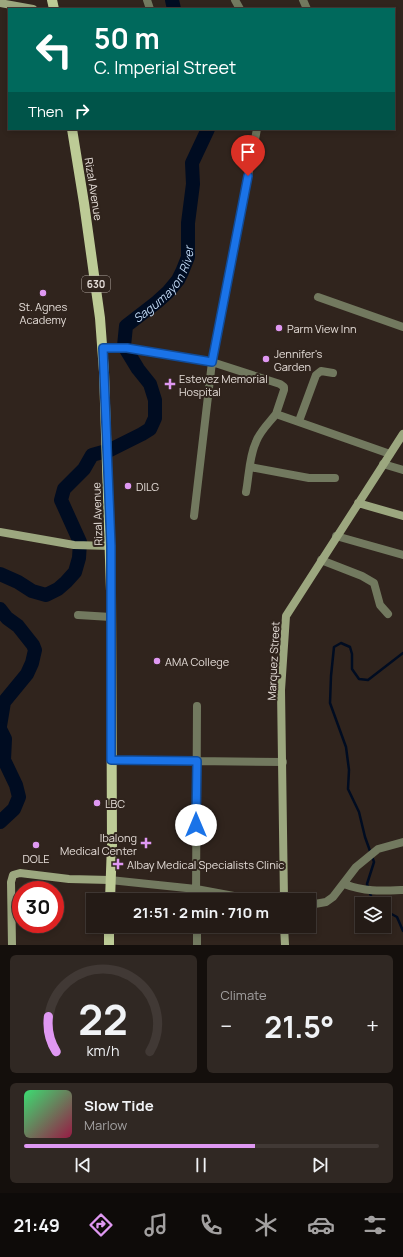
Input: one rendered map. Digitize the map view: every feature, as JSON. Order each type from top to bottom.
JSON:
[{"type":"main road","name":"Rizal Avenue","points":[[72,130],[84,203],[103,348],[111,546],[112,844],[110,893]]},
{"type":"main road","points":[[109,933],[109,945]]},
{"type":"street","points":[[0,3],[28,8]]},
{"type":"street","points":[[194,516],[212,362],[257,130]]},
{"type":"street","points":[[318,297],[403,327]]},
{"type":"street","points":[[103,348],[127,348],[212,362],[280,384],[284,387],[276,414],[256,441],[246,492]]},
{"type":"street","points":[[299,421],[316,375],[321,371],[333,373]]},
{"type":"street","points":[[276,414],[390,454]]},
{"type":"street","name":"Marquez Street","points":[[284,893],[281,690],[286,616],[336,536],[403,434]]},
{"type":"street","points":[[383,464],[403,470]]},
{"type":"street","points":[[250,467],[309,478],[335,478]]},
{"type":"street","points":[[358,503],[403,516]]},
{"type":"street","points":[[0,532],[74,545],[111,546]]},
{"type":"street","points":[[336,536],[403,555]]},
{"type":"street","points":[[321,560],[362,576],[374,583],[380,605],[388,614]]},
{"type":"street","points":[[78,616],[111,617]]},
{"type":"street","points":[[196,893],[197,706]]},
{"type":"street","points":[[111,760],[283,762]]},
{"type":"street","points":[[316,904],[326,902],[333,897],[356,867],[378,849],[403,842]]},
{"type":"street","points":[[12,945],[11,882],[13,875],[20,873],[69,879],[110,880],[196,889],[218,893]]},
{"type":"street","points":[[344,884],[357,889],[370,891],[403,890]]},
{"type":"street","points":[[197,933],[197,945]]},
{"type":"street","points":[[284,933],[285,945]]},
{"type":"waterway","name":"Sagumayon River","points":[[172,0],[174,8]]},
{"type":"waterway","name":"Sagumayon River","points":[[0,574],[18,582],[32,591],[46,595],[58,589],[66,582],[75,572],[79,558],[80,542],[61,500],[64,489],[84,469],[92,455],[110,450],[150,429],[155,418],[155,400],[150,384],[138,369],[124,346],[126,326],[168,292],[178,280],[182,272],[188,257],[188,223],[193,184],[192,163],[208,130]]},
{"type":"waterway","name":"Sagumayon River","points":[[0,609],[7,618],[18,626],[33,645],[35,650],[32,663],[27,674],[4,702],[0,726]]},
{"type":"waterway","points":[[372,897],[367,884],[374,862],[365,837],[359,812],[348,789],[349,770],[346,747],[330,703],[334,647],[341,643],[350,647],[352,654],[352,669],[359,679],[368,680],[403,653]]},
{"type":"waterway","name":"Sagumayon River","points":[[0,729],[5,739],[4,760],[16,785],[19,797],[14,809],[0,822]]},
{"type":"waterway","points":[[391,914],[397,917],[403,931]]},
{"type":"place","name":"St. Agnes Academy","points":[[43,293]]},
{"type":"place","name":"Parm View Inn","points":[[279,328]]},
{"type":"place","name":"Jennifer's Garden","points":[[266,359]]},
{"type":"place","name":"Estevez Memorial Hospital","points":[[170,384]]},
{"type":"place","name":"DILG","points":[[128,486]]},
{"type":"place","name":"AMA College","points":[[157,661]]},
{"type":"place","name":"LBC","points":[[97,803]]},
{"type":"place","name":"Ibalong Medical Center","points":[[146,843]]},
{"type":"place","name":"DOLE","points":[[36,845]]},
{"type":"place","name":"Albay Medical Specialists Clinic","points":[[118,864]]},
{"type":"route","points":[[196,825],[197,761],[111,760],[111,546],[103,348],[127,348],[212,362],[248,176]]}]
